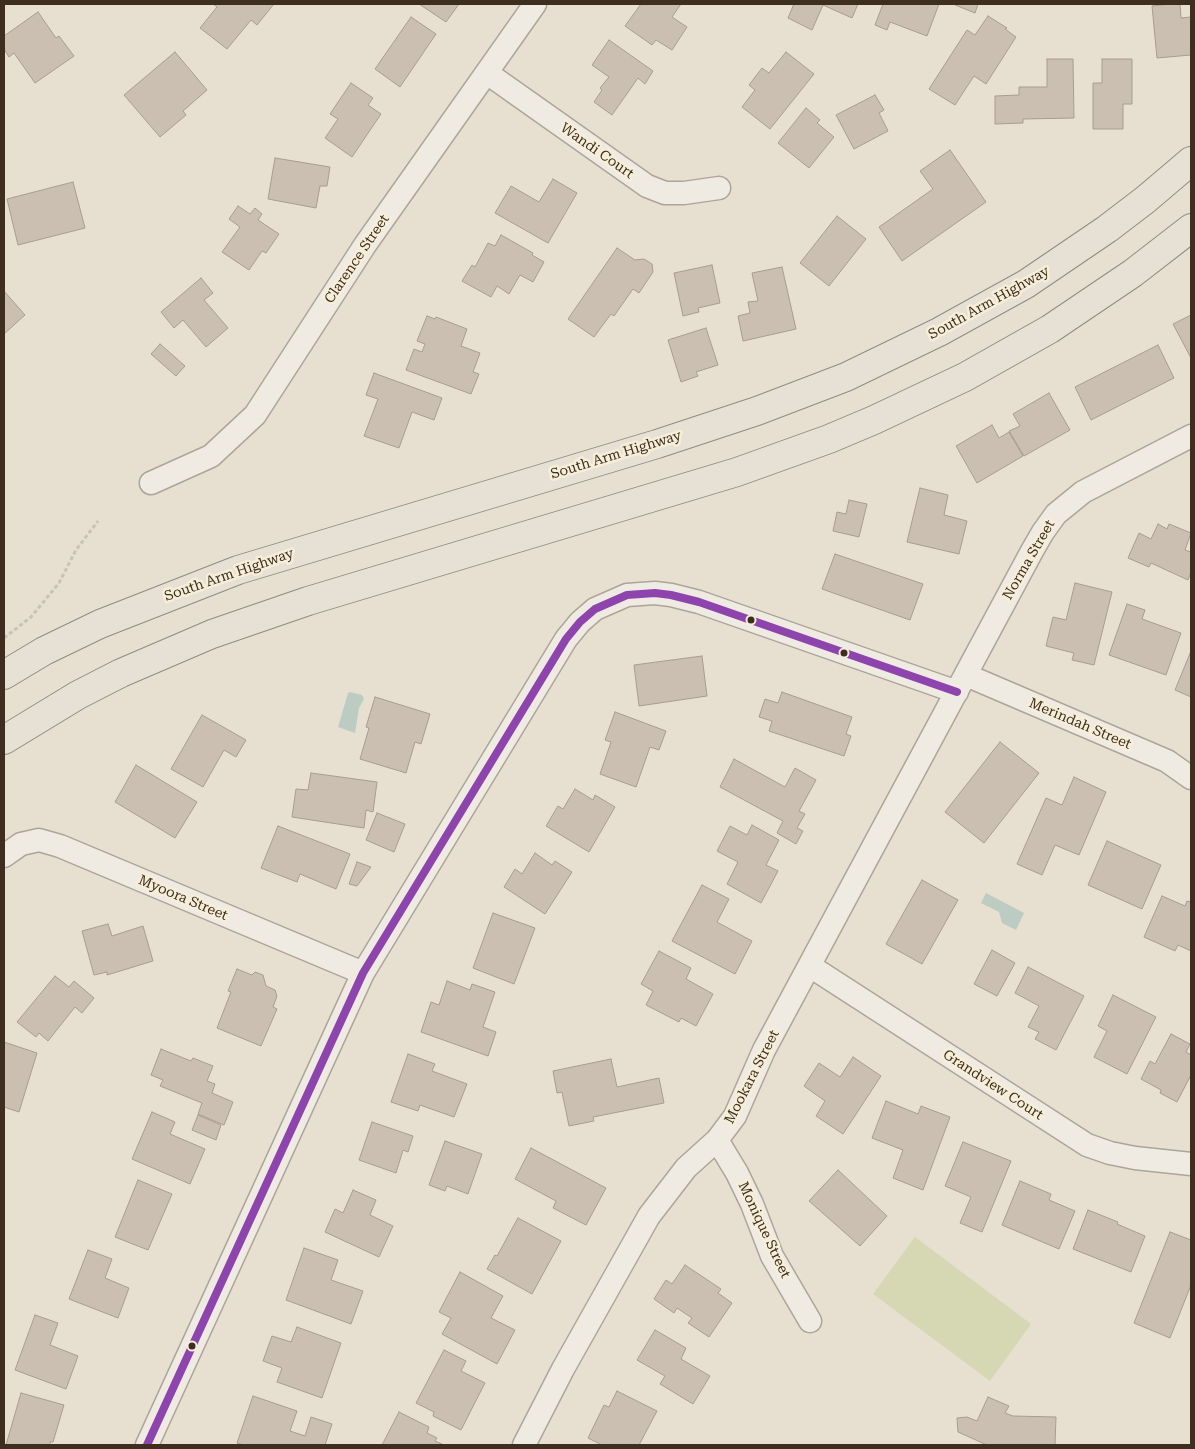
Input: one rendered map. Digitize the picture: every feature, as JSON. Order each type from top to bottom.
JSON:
[{"type":"main road","name":"South Arm Highway","points":[[4,675],[44,651],[100,624],[238,570],[709,427],[846,377],[939,332],[1026,284],[1107,230],[1191,161]]},
{"type":"main road","points":[[4,740],[78,695],[120,673],[212,634],[308,601],[737,472],[829,439],[874,420],[966,376],[1050,329],[1133,273],[1191,228]]},
{"type":"street","name":"Clarence Street","points":[[151,483],[210,456],[254,415],[365,245],[535,4]]},
{"type":"street","name":"Wandi Court","points":[[487,73],[647,186],[665,193],[684,193],[719,188]]},
{"type":"street","name":"Norma Street","points":[[962,684],[1032,551],[1056,514],[1082,492],[1191,436]]},
{"type":"street","name":"Merindah Street","points":[[147,1445],[363,973],[566,639],[595,609],[627,595],[640,593],[671,595],[699,602],[962,684],[1167,761],[1191,778]]},
{"type":"street","name":"Mookara Street","points":[[524,1445],[563,1370],[649,1216],[686,1168],[717,1140],[735,1116],[764,1050],[962,684]]},
{"type":"street","name":"Myoora Street","points":[[4,856],[21,844],[39,840],[60,846],[363,973]]},
{"type":"street","name":"Grandview Court","points":[[810,966],[1086,1145],[1110,1153],[1135,1158],[1191,1164]]},
{"type":"street","name":"Monique Street","points":[[717,1140],[737,1173],[752,1204],[772,1256],[810,1321]]},
{"type":"path","points":[[4,638],[31,617],[59,583],[76,550],[98,520]]},
{"type":"green space","points":[[915,1237],[1031,1324],[990,1381],[873,1294]]},
{"type":"shaded area","points":[[348,693],[362,695],[364,699],[359,708],[355,733],[338,727]]},
{"type":"shaded area","points":[[986,893],[1024,913],[1016,930],[1002,923],[999,912],[981,903]]},
{"type":"building","points":[[213,4],[274,4],[257,25],[251,20],[227,49],[200,28],[217,7]]},
{"type":"building","points":[[419,4],[459,4],[446,22]]},
{"type":"building","points":[[641,4],[681,4],[672,17],[687,27],[672,50],[656,40],[652,45],[625,26]]},
{"type":"building","points":[[794,4],[858,4],[852,18],[823,5],[812,30],[788,18]]},
{"type":"building","points":[[883,4],[939,4],[927,36],[890,22],[887,30],[875,25]]},
{"type":"building","points":[[955,4],[978,4],[975,13]]},
{"type":"building","points":[[1180,4],[1181,18],[1191,17],[1191,55],[1157,58],[1152,6]]},
{"type":"building","points":[[38,12],[56,38],[59,36],[74,56],[35,83],[14,53],[9,57],[4,49],[4,36]]},
{"type":"building","points":[[988,16],[1007,28],[1005,29],[1016,37],[986,84],[974,76],[955,105],[929,89],[967,30],[975,35]]},
{"type":"building","points":[[411,17],[436,34],[400,87],[375,69]]},
{"type":"building","points":[[609,40],[653,71],[645,84],[638,78],[612,115],[594,102],[602,90],[600,88],[609,77],[592,65]]},
{"type":"building","points":[[175,52],[207,90],[183,111],[186,115],[160,137],[124,95]]},
{"type":"building","points":[[786,52],[814,74],[770,129],[742,107],[755,90],[749,85],[762,68],[769,73]]},
{"type":"building","points":[[1047,59],[1073,59],[1074,118],[1023,119],[1023,123],[995,124],[995,96],[1019,95],[1019,87],[1047,87]]},
{"type":"building","points":[[1102,59],[1132,59],[1132,104],[1123,104],[1123,129],[1093,129],[1093,83],[1102,83]]},
{"type":"building","points":[[351,83],[373,98],[368,105],[381,114],[352,157],[325,138],[338,119],[330,114]]},
{"type":"building","points":[[875,95],[884,110],[879,113],[888,131],[854,149],[836,115]]},
{"type":"building","points":[[806,108],[820,120],[817,123],[834,137],[809,168],[778,143]]},
{"type":"building","points":[[950,150],[986,202],[902,261],[879,227],[933,189],[920,171]]},
{"type":"building","points":[[275,158],[330,167],[327,186],[320,186],[316,208],[268,199]]},
{"type":"building","points":[[553,179],[577,193],[548,243],[495,213],[511,186],[539,202]]},
{"type":"building","points":[[73,182],[85,228],[18,245],[7,199]]},
{"type":"building","points":[[238,206],[250,214],[255,208],[262,214],[258,220],[279,234],[266,253],[262,251],[249,270],[222,252],[240,227],[229,219]]},
{"type":"building","points":[[837,216],[866,239],[829,286],[800,263]]},
{"type":"building","points":[[501,235],[533,253],[532,255],[544,262],[533,282],[520,275],[509,294],[497,286],[491,297],[462,281],[472,265],[475,267],[488,243],[495,246]]},
{"type":"building","points":[[617,248],[635,260],[644,259],[652,264],[653,272],[639,293],[633,289],[614,316],[611,314],[594,337],[568,319]]},
{"type":"building","points":[[712,265],[720,303],[698,308],[699,312],[683,316],[674,273]]},
{"type":"building","points":[[782,267],[796,329],[743,341],[738,316],[750,313],[748,302],[758,301],[752,273]]},
{"type":"building","points":[[201,278],[213,293],[204,300],[228,328],[206,347],[183,320],[174,328],[161,312]]},
{"type":"building","points":[[4,291],[25,315],[4,334]]},
{"type":"building","points":[[1191,315],[1191,358],[1173,324]]},
{"type":"building","points":[[427,316],[435,319],[436,317],[467,329],[461,346],[480,353],[473,372],[479,374],[471,394],[406,370],[414,349],[422,352],[425,344],[417,341]]},
{"type":"building","points":[[706,328],[718,365],[696,372],[698,376],[681,382],[668,340]]},
{"type":"building","points":[[160,344],[185,366],[176,376],[151,354]]},
{"type":"building","points":[[1158,345],[1174,378],[1091,420],[1075,387]]},
{"type":"building","points":[[374,373],[442,398],[434,420],[412,412],[399,448],[364,436],[378,399],[366,395]]},
{"type":"building","points":[[1049,393],[1070,430],[1024,456],[1009,431],[1020,426],[1013,414]]},
{"type":"building","points":[[992,425],[999,438],[1009,432],[1023,456],[977,483],[956,446]]},
{"type":"building","points":[[920,488],[948,495],[944,515],[967,521],[959,554],[907,542]]},
{"type":"building","points":[[849,500],[867,504],[859,537],[833,531],[837,512],[846,514]]},
{"type":"building","points":[[1158,524],[1167,529],[1169,524],[1191,533],[1185,550],[1191,552],[1191,572],[1188,580],[1151,563],[1149,567],[1128,558],[1139,533],[1151,539]]},
{"type":"building","points":[[835,554],[923,584],[910,620],[822,589]]},
{"type":"building","points":[[1075,583],[1112,592],[1094,665],[1072,660],[1074,653],[1046,646],[1053,617],[1066,620]]},
{"type":"building","points":[[1127,604],[1145,610],[1142,619],[1181,633],[1166,675],[1109,655]]},
{"type":"building","points":[[1191,651],[1191,697],[1175,690]]},
{"type":"building","points":[[702,656],[707,696],[639,706],[634,665]]},
{"type":"building","points":[[782,692],[852,717],[846,734],[851,736],[844,756],[769,731],[772,721],[759,717],[765,699],[778,703]]},
{"type":"building","points":[[375,697],[430,714],[421,744],[415,742],[406,773],[360,759],[369,728],[366,727]]},
{"type":"building","points":[[615,712],[666,731],[659,750],[650,747],[636,787],[600,774],[611,742],[605,740]]},
{"type":"building","points":[[202,715],[246,740],[236,757],[224,750],[203,787],[171,769]]},
{"type":"building","points":[[1000,742],[1039,773],[984,843],[945,812]]},
{"type":"building","points":[[734,759],[785,787],[795,768],[816,780],[799,811],[805,814],[797,828],[803,831],[796,844],[777,833],[783,821],[720,787]]},
{"type":"building","points":[[136,765],[197,802],[175,838],[115,802]]},
{"type":"building","points":[[311,773],[377,782],[373,812],[366,810],[364,828],[292,817],[296,789],[308,790]]},
{"type":"building","points":[[1074,777],[1106,792],[1079,855],[1055,845],[1042,875],[1017,864],[1046,798],[1062,805]]},
{"type":"building","points":[[575,789],[593,800],[595,795],[615,807],[589,852],[546,826],[558,806],[563,809]]},
{"type":"building","points":[[377,813],[405,824],[394,852],[366,840]]},
{"type":"building","points":[[752,825],[779,840],[766,865],[778,871],[761,903],[727,884],[738,862],[717,851],[730,826],[747,835]]},
{"type":"building","points":[[278,826],[350,854],[336,889],[300,874],[297,882],[261,868]]},
{"type":"building","points":[[1107,841],[1161,865],[1142,909],[1088,885]]},
{"type":"building","points":[[535,853],[552,865],[555,861],[572,872],[545,914],[504,887],[515,869],[522,874]]},
{"type":"building","points":[[357,862],[371,867],[357,886],[349,884]]},
{"type":"building","points":[[922,880],[958,900],[922,964],[886,944]]},
{"type":"building","points":[[702,885],[729,899],[717,922],[752,941],[735,974],[672,941]]},
{"type":"building","points":[[1162,896],[1185,906],[1187,901],[1191,902],[1191,951],[1178,945],[1175,951],[1144,937]]},
{"type":"building","points":[[493,913],[535,928],[514,984],[473,968]]},
{"type":"building","points":[[108,924],[112,936],[143,926],[153,961],[107,975],[107,972],[94,975],[82,931]]},
{"type":"building","points":[[992,950],[1015,963],[997,996],[974,984]]},
{"type":"building","points":[[659,951],[691,968],[686,979],[713,994],[696,1026],[681,1018],[679,1022],[646,1005],[653,991],[641,984]]},
{"type":"building","points":[[1028,967],[1084,996],[1056,1050],[1035,1039],[1039,1032],[1028,1027],[1039,1006],[1015,993]]},
{"type":"building","points":[[237,969],[252,975],[255,972],[263,975],[266,986],[275,990],[277,996],[273,1007],[277,1009],[261,1046],[217,1028],[231,992],[228,991]]},
{"type":"building","points":[[55,976],[69,987],[74,981],[94,998],[82,1013],[75,1007],[48,1041],[39,1033],[36,1037],[17,1022]]},
{"type":"building","points":[[447,981],[470,990],[472,984],[495,992],[483,1027],[496,1032],[488,1056],[421,1032],[431,1002],[439,1005]]},
{"type":"building","points":[[1113,995],[1156,1017],[1127,1074],[1094,1057],[1107,1031],[1098,1026]]},
{"type":"building","points":[[1171,1034],[1190,1044],[1186,1052],[1191,1055],[1191,1075],[1177,1102],[1160,1093],[1161,1090],[1141,1079],[1150,1061],[1155,1064]]},
{"type":"building","points":[[4,1042],[37,1053],[19,1112],[4,1107]]},
{"type":"building","points":[[161,1049],[191,1061],[193,1058],[213,1066],[207,1081],[215,1084],[212,1093],[233,1102],[224,1125],[198,1114],[202,1103],[160,1086],[163,1080],[151,1075]]},
{"type":"building","points":[[408,1054],[435,1064],[432,1071],[467,1084],[454,1117],[420,1105],[418,1111],[391,1102]]},
{"type":"building","points":[[853,1057],[881,1076],[843,1134],[816,1116],[825,1101],[804,1086],[819,1063],[840,1077]]},
{"type":"building","points":[[611,1059],[617,1087],[659,1078],[664,1103],[593,1117],[594,1121],[569,1126],[562,1092],[557,1093],[553,1071]]},
{"type":"building","points":[[886,1101],[918,1114],[921,1106],[950,1117],[923,1190],[893,1178],[903,1150],[872,1138]]},
{"type":"building","points":[[152,1112],[175,1122],[170,1134],[205,1149],[190,1184],[132,1159]]},
{"type":"building","points":[[198,1115],[221,1125],[216,1140],[192,1130]]},
{"type":"building","points":[[372,1122],[413,1136],[408,1152],[403,1150],[396,1173],[359,1160]]},
{"type":"building","points":[[445,1141],[482,1154],[468,1194],[447,1186],[445,1191],[429,1185]]},
{"type":"building","points":[[963,1142],[1011,1161],[982,1232],[960,1223],[971,1197],[945,1186]]},
{"type":"building","points":[[531,1148],[606,1188],[586,1225],[553,1208],[556,1201],[515,1179]]},
{"type":"building","points":[[838,1170],[887,1216],[860,1246],[809,1201]]},
{"type":"building","points":[[138,1180],[172,1194],[148,1250],[115,1237]]},
{"type":"building","points":[[1020,1181],[1051,1194],[1049,1200],[1075,1211],[1059,1249],[1002,1225]]},
{"type":"building","points":[[353,1190],[376,1200],[370,1215],[393,1226],[379,1257],[325,1232],[335,1209],[343,1213]]},
{"type":"building","points":[[1088,1210],[1118,1222],[1117,1224],[1145,1236],[1131,1272],[1073,1249]]},
{"type":"building","points":[[518,1218],[561,1241],[532,1294],[487,1269],[495,1255],[497,1256]]},
{"type":"building","points":[[1170,1232],[1191,1240],[1191,1285],[1170,1338],[1134,1323]]},
{"type":"building","points":[[304,1248],[338,1260],[331,1280],[363,1291],[351,1324],[286,1300]]},
{"type":"building","points":[[88,1250],[112,1259],[105,1278],[129,1288],[118,1318],[69,1299]]},
{"type":"building","points":[[685,1265],[721,1289],[718,1293],[732,1303],[709,1337],[688,1323],[692,1318],[677,1308],[674,1313],[654,1299],[666,1280],[672,1284]]},
{"type":"building","points":[[460,1272],[503,1296],[491,1318],[515,1330],[497,1364],[442,1334],[451,1318],[439,1312]]},
{"type":"building","points":[[35,1315],[58,1323],[50,1345],[78,1356],[66,1389],[15,1370]]},
{"type":"building","points":[[297,1327],[341,1343],[322,1398],[277,1382],[282,1368],[263,1361],[272,1336],[291,1342]]},
{"type":"building","points":[[655,1330],[686,1348],[681,1359],[710,1376],[693,1404],[660,1384],[665,1376],[637,1360]]},
{"type":"building","points":[[444,1350],[466,1361],[461,1371],[485,1383],[461,1430],[433,1416],[434,1412],[416,1403]]},
{"type":"building","points":[[617,1391],[657,1411],[639,1445],[602,1445],[588,1438],[604,1405],[609,1407]]},
{"type":"building","points":[[21,1393],[64,1405],[53,1442],[50,1442],[50,1445],[6,1445]]},
{"type":"building","points":[[253,1396],[297,1411],[290,1431],[305,1436],[311,1417],[332,1424],[325,1445],[244,1445],[237,1443]]},
{"type":"building","points":[[988,1397],[1009,1406],[1005,1413],[1013,1416],[1056,1417],[1055,1445],[987,1445],[958,1432],[957,1418],[967,1417],[977,1421]]},
{"type":"building","points":[[399,1412],[429,1427],[427,1433],[437,1438],[435,1441],[442,1444],[382,1445]]},
{"type":"transit line","points":[[147,1445],[363,973],[566,639],[580,622],[595,609],[627,595],[655,593],[671,595],[699,602],[957,692]]}]
